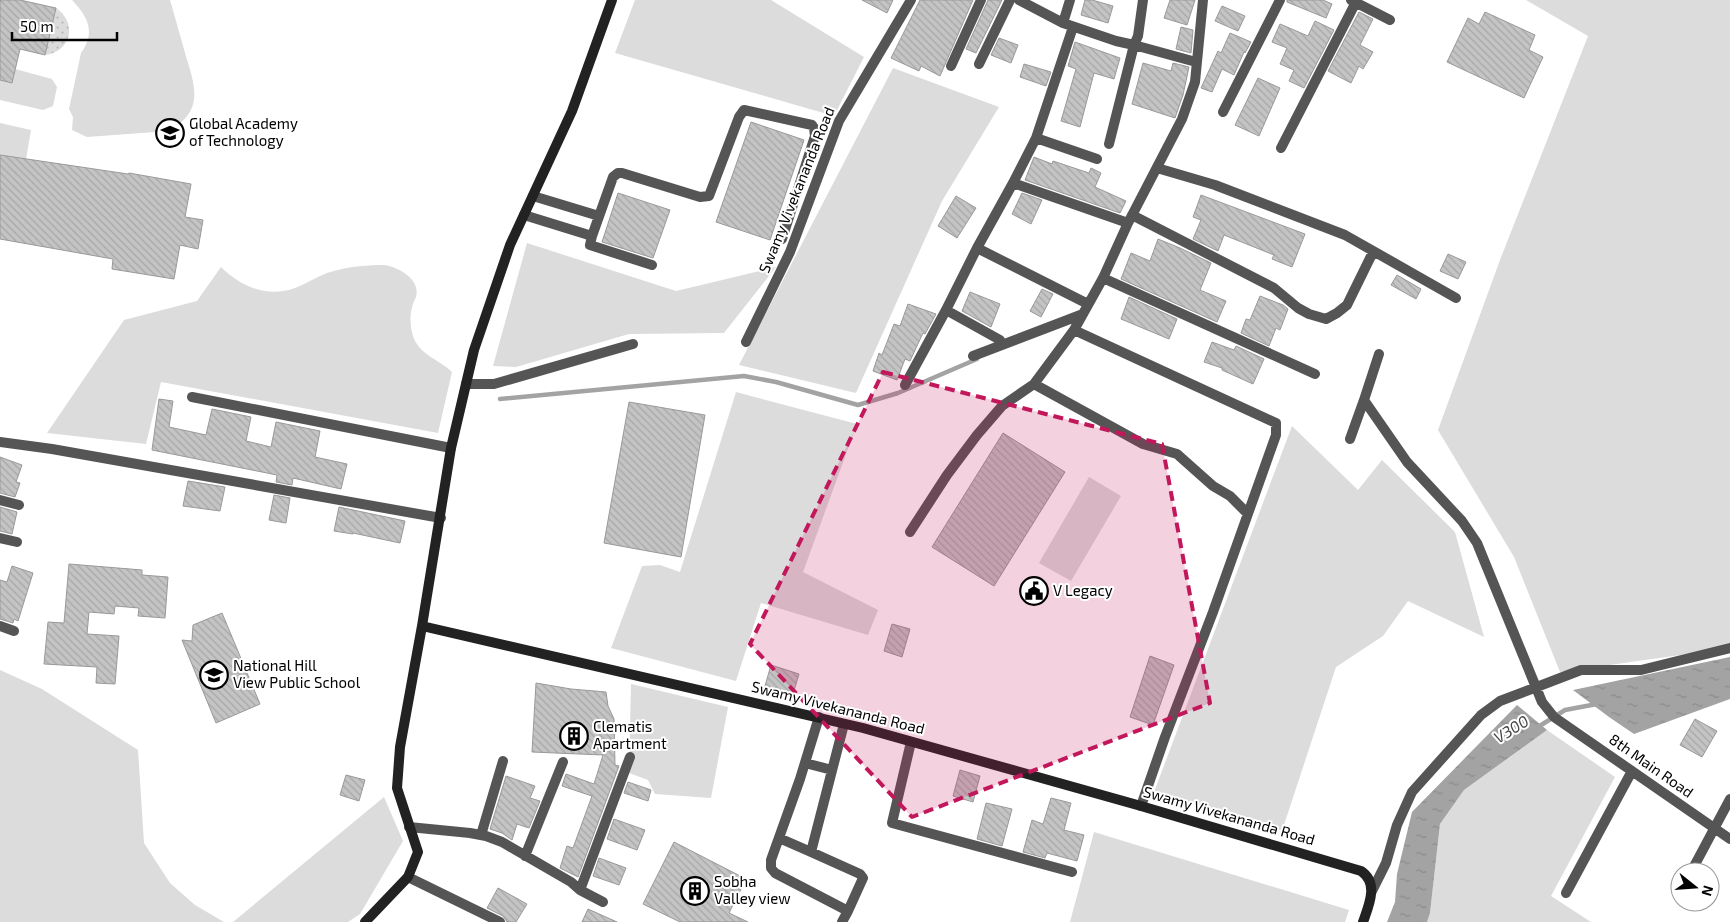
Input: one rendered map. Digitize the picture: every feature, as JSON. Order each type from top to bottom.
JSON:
[{"type":"street","points":[[368,921],[408,877],[418,852],[397,788],[400,747],[441,518],[451,448],[474,350],[510,245],[572,111],[612,0]]},
{"type":"street","name":"Swamy Vivekananda Road","points":[[746,342],[790,252],[839,120],[911,0]]},
{"type":"street","points":[[951,66],[980,0]]},
{"type":"street","points":[[979,64],[1010,0]]},
{"type":"street","points":[[1018,0],[1062,23],[1116,41],[1196,62]]},
{"type":"street","points":[[1062,23],[1070,0]]},
{"type":"street","points":[[1109,144],[1134,45],[1138,36],[1143,0]]},
{"type":"street","points":[[910,532],[947,475],[977,435],[1002,406],[1034,384],[1074,330],[1103,278],[1130,219],[1182,119],[1195,82],[1203,0]]},
{"type":"street","points":[[1223,112],[1280,0]]},
{"type":"street","points":[[1280,148],[1355,1],[1390,20]]},
{"type":"street","points":[[905,385],[1036,138],[1074,27]]},
{"type":"street","points":[[652,265],[590,245],[613,177],[618,173],[622,173],[700,197],[709,196],[739,117],[744,110],[812,125],[814,128],[815,136],[782,239]]},
{"type":"street","points":[[1036,138],[1097,159]]},
{"type":"street","points":[[1157,168],[1215,185],[1344,236],[1456,298]]},
{"type":"street","points":[[1013,183],[1130,219],[1274,288],[1298,308],[1309,314],[1326,319],[1337,314],[1346,305],[1373,252]]},
{"type":"street","points":[[533,196],[599,216]]},
{"type":"street","points":[[524,215],[592,236]]},
{"type":"street","points":[[976,248],[1088,304]]},
{"type":"street","points":[[1103,278],[1315,374]]},
{"type":"street","points":[[946,310],[1000,340]]},
{"type":"street","points":[[973,356],[1083,314]]},
{"type":"street","points":[[1074,330],[1276,423],[1276,435],[1141,806]]},
{"type":"street","points":[[466,384],[494,384],[633,344]]},
{"type":"street","points":[[1350,439],[1379,354]]},
{"type":"street","points":[[1034,384],[1144,444],[1177,454],[1213,486],[1230,496],[1248,514]]},
{"type":"street","points":[[192,397],[451,448]]},
{"type":"street","points":[[1364,400],[1407,462],[1462,521],[1477,544],[1536,686]]},
{"type":"street","points":[[0,442],[52,449],[441,518]]},
{"type":"street","points":[[0,500],[19,505]]},
{"type":"street","points":[[0,538],[18,542]]},
{"type":"street","points":[[0,626],[14,631]]},
{"type":"street","name":"Swamy Vivekananda Road","points":[[422,626],[819,717],[1141,806],[1361,871],[1367,875],[1371,882],[1372,891]]},
{"type":"street","points":[[1363,922],[1372,891],[1386,863],[1397,825],[1412,792],[1481,715],[1500,700],[1581,670],[1641,670],[1730,648]]},
{"type":"street","name":"8th Main Road","points":[[1536,686],[1542,702],[1552,714],[1730,839]]},
{"type":"street","points":[[819,717],[771,860],[771,868],[775,873],[848,911]]},
{"type":"street","points":[[811,852],[844,724]]},
{"type":"street","points":[[911,742],[892,823],[1072,872]]},
{"type":"street","points":[[580,890],[630,757]]},
{"type":"street","points":[[481,835],[502,762]]},
{"type":"street","points":[[525,856],[563,762]]},
{"type":"street","points":[[805,763],[832,770]]},
{"type":"street","points":[[1566,893],[1632,771]]},
{"type":"street","points":[[1696,862],[1730,799]]},
{"type":"street","points":[[409,827],[470,833],[502,842],[603,902]]},
{"type":"street","points":[[779,838],[860,874],[863,878],[842,922]]},
{"type":"street","points":[[408,877],[500,922]]},
{"type":"highlighted area","points":[[883,372],[1162,444],[1210,703],[912,817],[750,644]]},
{"type":"shaded area","points":[[72,0],[170,0],[194,87],[193,106],[180,123],[169,131],[87,137],[72,130],[73,117],[69,109],[81,53],[86,45],[89,31],[86,19]]},
{"type":"shaded area","points":[[635,0],[771,0],[864,57],[834,116],[615,53]]},
{"type":"shaded area","points":[[1526,0],[1730,0],[1730,648],[1560,672],[1514,557],[1438,430],[1500,260],[1588,36]]},
{"type":"shaded area","points":[[56,8],[67,21],[68,36],[66,43],[61,48],[54,53],[45,55]]},
{"type":"shaded area","points":[[893,68],[999,107],[942,201],[856,393],[739,365]]},
{"type":"shaded area","points":[[15,69],[52,79],[57,87],[53,106],[43,110],[0,100],[0,80]]},
{"type":"shaded area","points":[[0,123],[31,130],[26,159],[0,155]]},
{"type":"shaded area","points":[[527,243],[676,291],[776,267],[724,333],[629,334],[516,367],[493,366]]},
{"type":"shaded area","points":[[384,265],[402,271],[412,279],[417,291],[411,313],[414,339],[426,354],[452,372],[438,433],[161,382],[146,444],[47,433],[124,320],[197,301],[221,267],[246,285],[255,289],[275,292],[295,288],[341,269]]},
{"type":"shaded area","points":[[736,392],[857,424],[803,572],[878,610],[868,635],[761,603],[736,681],[611,648],[642,566],[660,565],[680,572]]},
{"type":"shaded area","points":[[1292,426],[1358,490],[1382,460],[1455,532],[1484,637],[1408,601],[1383,636],[1336,667],[1282,831],[1154,792]]},
{"type":"shaded area","points":[[1089,477],[1121,496],[1071,581],[1039,563]]},
{"type":"shaded area","points":[[0,670],[42,689],[138,750],[144,843],[170,883],[195,905],[224,922],[0,922]]},
{"type":"shaded area","points":[[631,684],[728,707],[711,798],[655,794],[648,780],[629,773]]},
{"type":"shaded area","points":[[1547,730],[1615,777],[1551,896],[1591,922],[1427,922],[1430,913],[1440,824],[1464,790]]},
{"type":"shaded area","points":[[384,797],[403,841],[360,914],[348,922],[233,922]]},
{"type":"shaded area","points":[[1094,832],[1349,910],[1345,922],[1070,922]]},
{"type":"water","points":[[1730,657],[1730,699],[1634,734],[1573,690]]},
{"type":"water","points":[[1517,705],[1547,730],[1464,790],[1440,824],[1430,913],[1427,922],[1387,922],[1395,902],[1397,874],[1412,812]]},
{"type":"building","points":[[0,0],[20,0],[56,8],[45,55],[20,49],[12,83],[0,80]]},
{"type":"building","points":[[862,0],[893,0],[887,13]]},
{"type":"building","points":[[920,0],[973,0],[940,76],[921,66],[919,71],[891,58]]},
{"type":"building","points":[[988,0],[1002,0],[976,53],[966,49]]},
{"type":"building","points":[[1085,0],[1113,6],[1108,23],[1081,15]]},
{"type":"building","points":[[1170,0],[1195,0],[1187,25],[1164,18]]},
{"type":"building","points":[[1287,0],[1323,0],[1332,4],[1326,18],[1287,2]]},
{"type":"building","points":[[1222,6],[1245,16],[1238,31],[1215,21]]},
{"type":"building","points":[[1359,12],[1373,19],[1360,45],[1373,52],[1363,69],[1359,66],[1351,83],[1328,71]]},
{"type":"building","points":[[1485,12],[1535,35],[1529,50],[1543,57],[1524,98],[1447,62],[1468,18],[1479,24]]},
{"type":"building","points":[[1315,21],[1334,30],[1304,88],[1289,81],[1294,70],[1280,64],[1287,48],[1272,42],[1280,24],[1308,36]]},
{"type":"building","points":[[1181,27],[1193,30],[1191,53],[1176,49]]},
{"type":"building","points":[[1230,33],[1251,42],[1244,52],[1234,75],[1222,69],[1212,92],[1201,88],[1218,51],[1221,53]]},
{"type":"building","points":[[999,38],[1018,45],[1011,63],[991,55]]},
{"type":"building","points":[[1075,42],[1120,58],[1114,79],[1094,73],[1080,127],[1061,121],[1076,69],[1068,66]]},
{"type":"building","points":[[1143,63],[1171,71],[1173,63],[1189,67],[1183,95],[1175,118],[1132,104]]},
{"type":"building","points":[[1024,64],[1051,72],[1046,86],[1020,77]]},
{"type":"building","points":[[1258,78],[1280,88],[1259,136],[1235,125]]},
{"type":"building","points":[[751,122],[804,140],[770,240],[716,222]]},
{"type":"building","points":[[0,155],[129,173],[191,184],[185,217],[203,220],[198,249],[180,245],[174,279],[112,269],[113,259],[0,239]]},
{"type":"building","points":[[1034,157],[1052,164],[1053,161],[1089,173],[1091,168],[1101,173],[1095,187],[1126,201],[1120,213],[1025,180]]},
{"type":"building","points":[[618,193],[670,210],[653,258],[602,242]]},
{"type":"building","points":[[1022,193],[1042,200],[1031,224],[1012,214]]},
{"type":"building","points":[[1201,195],[1305,234],[1292,267],[1272,259],[1274,255],[1224,235],[1218,251],[1193,239],[1201,220],[1193,217]]},
{"type":"building","points":[[956,196],[976,208],[957,238],[938,226]]},
{"type":"building","points":[[1158,239],[1211,263],[1200,290],[1226,301],[1217,322],[1121,279],[1131,253],[1150,261]]},
{"type":"building","points":[[1448,254],[1466,262],[1458,279],[1440,271]]},
{"type":"building","points":[[1397,275],[1421,289],[1416,299],[1391,285]]},
{"type":"building","points":[[1042,289],[1053,294],[1041,317],[1030,311]]},
{"type":"building","points":[[970,292],[1000,304],[991,327],[962,311]]},
{"type":"building","points":[[1260,296],[1283,305],[1288,309],[1280,330],[1276,328],[1269,346],[1241,333],[1246,319],[1250,320]]},
{"type":"building","points":[[1129,297],[1177,319],[1169,339],[1121,319]]},
{"type":"building","points":[[908,304],[936,314],[925,334],[923,333],[910,361],[905,359],[897,380],[873,371],[879,353],[882,355],[894,324],[900,326]]},
{"type":"building","points":[[1212,342],[1234,350],[1236,346],[1264,359],[1253,384],[1222,370],[1222,368],[1204,362]]},
{"type":"building","points":[[159,399],[173,401],[169,427],[206,435],[212,409],[251,417],[246,441],[271,447],[276,422],[320,431],[315,457],[347,464],[341,489],[293,478],[292,485],[276,482],[277,475],[152,450]]},
{"type":"building","points":[[629,402],[705,415],[681,557],[604,543]]},
{"type":"building","points":[[1003,433],[1065,472],[994,586],[932,547]]},
{"type":"building","points":[[0,457],[22,465],[16,482],[20,483],[15,497],[0,493]]},
{"type":"building","points":[[188,481],[225,487],[220,511],[183,506]]},
{"type":"building","points":[[274,495],[290,498],[286,523],[269,520]]},
{"type":"building","points":[[0,507],[17,512],[12,534],[0,531]]},
{"type":"building","points":[[339,507],[405,521],[400,543],[334,531]]},
{"type":"building","points":[[69,564],[142,570],[142,575],[168,577],[165,618],[138,616],[139,608],[115,606],[114,614],[89,612],[87,634],[119,636],[115,684],[96,683],[97,667],[44,664],[48,622],[64,623]]},
{"type":"building","points":[[12,566],[33,573],[18,621],[14,619],[13,623],[0,619],[0,580],[7,582]]},
{"type":"building","points":[[222,613],[260,704],[216,723],[182,640],[192,641],[193,625]]},
{"type":"building","points":[[892,624],[910,629],[902,657],[884,651]]},
{"type":"building","points":[[1150,656],[1174,665],[1153,725],[1130,717]]},
{"type":"building","points":[[771,665],[799,674],[793,694],[765,686]]},
{"type":"building","name":"Clematis Apartment","points":[[536,683],[606,692],[608,706],[614,719],[615,765],[619,766],[578,877],[560,868],[567,846],[573,848],[592,796],[562,786],[566,774],[594,784],[603,755],[532,752]]},
{"type":"building","points":[[1695,719],[1717,731],[1702,757],[1680,745]]},
{"type":"building","points":[[960,770],[980,776],[973,802],[953,796]]},
{"type":"building","points":[[346,775],[365,780],[359,801],[340,795]]},
{"type":"building","points":[[506,776],[535,786],[530,798],[540,801],[529,828],[517,824],[512,840],[502,833],[490,829]]},
{"type":"building","points":[[628,782],[651,790],[648,801],[624,793]]},
{"type":"building","points":[[1051,798],[1071,803],[1064,830],[1084,835],[1077,861],[1047,853],[1045,858],[1023,852],[1032,820],[1043,824]]},
{"type":"building","points":[[986,803],[1012,809],[1002,846],[977,839]]},
{"type":"building","points":[[614,819],[645,830],[637,850],[607,839]]},
{"type":"building","name":"Sobha Valley view","points":[[674,842],[746,879],[729,913],[748,922],[680,922],[643,904]]},
{"type":"building","points":[[599,858],[626,868],[619,885],[593,876]]},
{"type":"building","points":[[498,888],[527,904],[516,922],[507,922],[503,916],[487,908]]},
{"type":"building","points":[[588,909],[617,922],[582,922]]},
{"type":"waterway","points":[[500,399],[744,376],[776,382],[858,405],[898,393],[977,359]]},
{"type":"waterway","name":"V300","points":[[1538,727],[1565,710],[1597,704]]},
{"type":"place","name":"Global Academy of Technology","points":[[170,133]]},
{"type":"place","name":"V Legacy","points":[[1034,591]]},
{"type":"place","name":"National Hill View Public School","points":[[214,675]]},
{"type":"place","name":"Clematis Apartment","points":[[574,736]]},
{"type":"place","name":"Sobha Valley view","points":[[695,891]]}]
